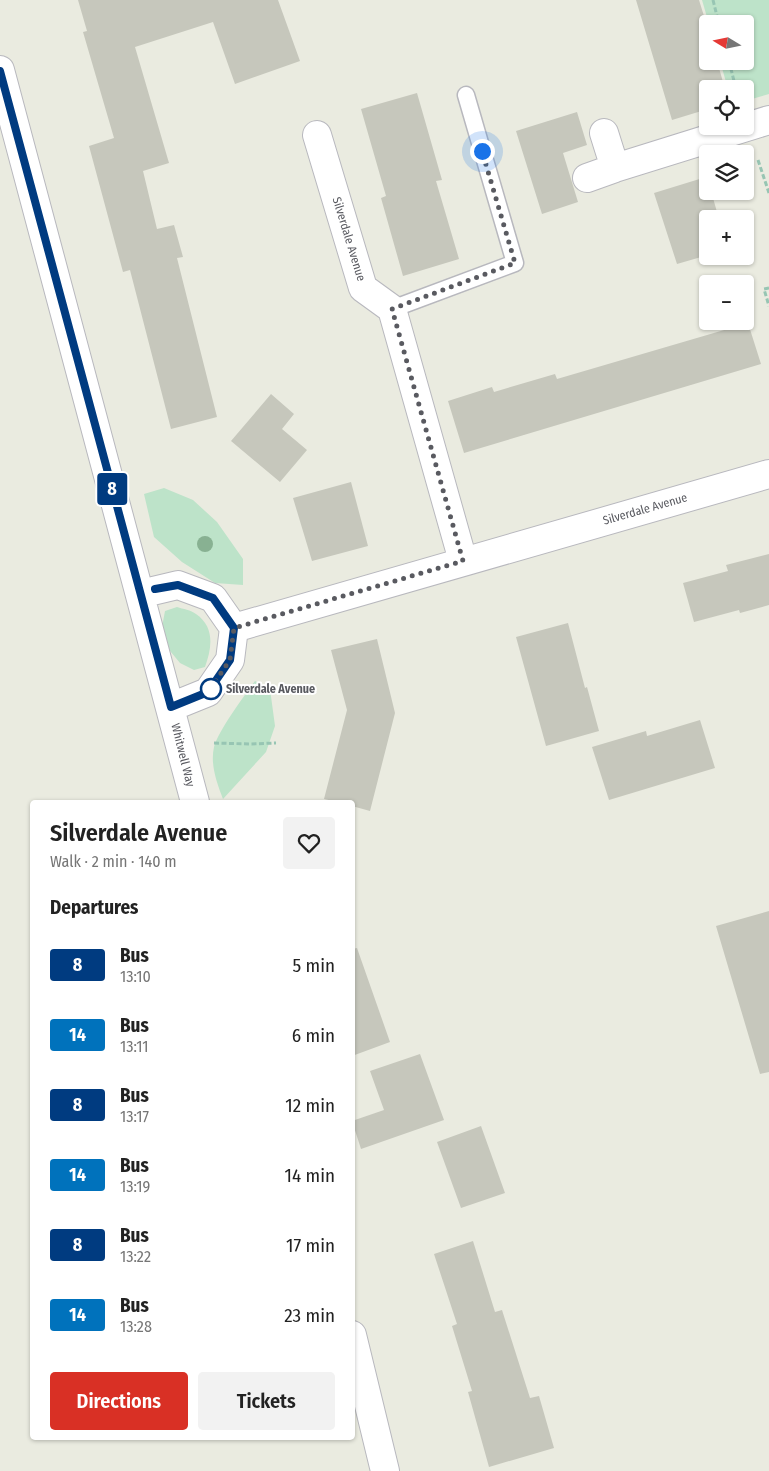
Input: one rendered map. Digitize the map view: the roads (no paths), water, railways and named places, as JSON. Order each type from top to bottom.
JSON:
[{"type":"street","name":"Whitwell Way","points":[[0,70],[195,800]]},
{"type":"street","points":[[587,178],[769,122]]},
{"type":"street","points":[[604,133],[615,168]]},
{"type":"street","name":"Silverdale Avenue","points":[[317,134],[363,288],[392,309]]},
{"type":"street","points":[[392,309],[463,561]]},
{"type":"street","name":"Silverdale Avenue","points":[[234,628],[769,474]]},
{"type":"street","points":[[140,594],[178,585],[213,598],[234,628]]},
{"type":"street","name":"Whitwell Way","points":[[171,707],[208,692],[230,660],[234,628]]},
{"type":"street","points":[[355,1347],[385,1471]]},
{"type":"lane","points":[[392,309],[515,263],[466,95]]},
{"type":"place","name":"Silverdale Avenue","points":[[211,689]]}]
